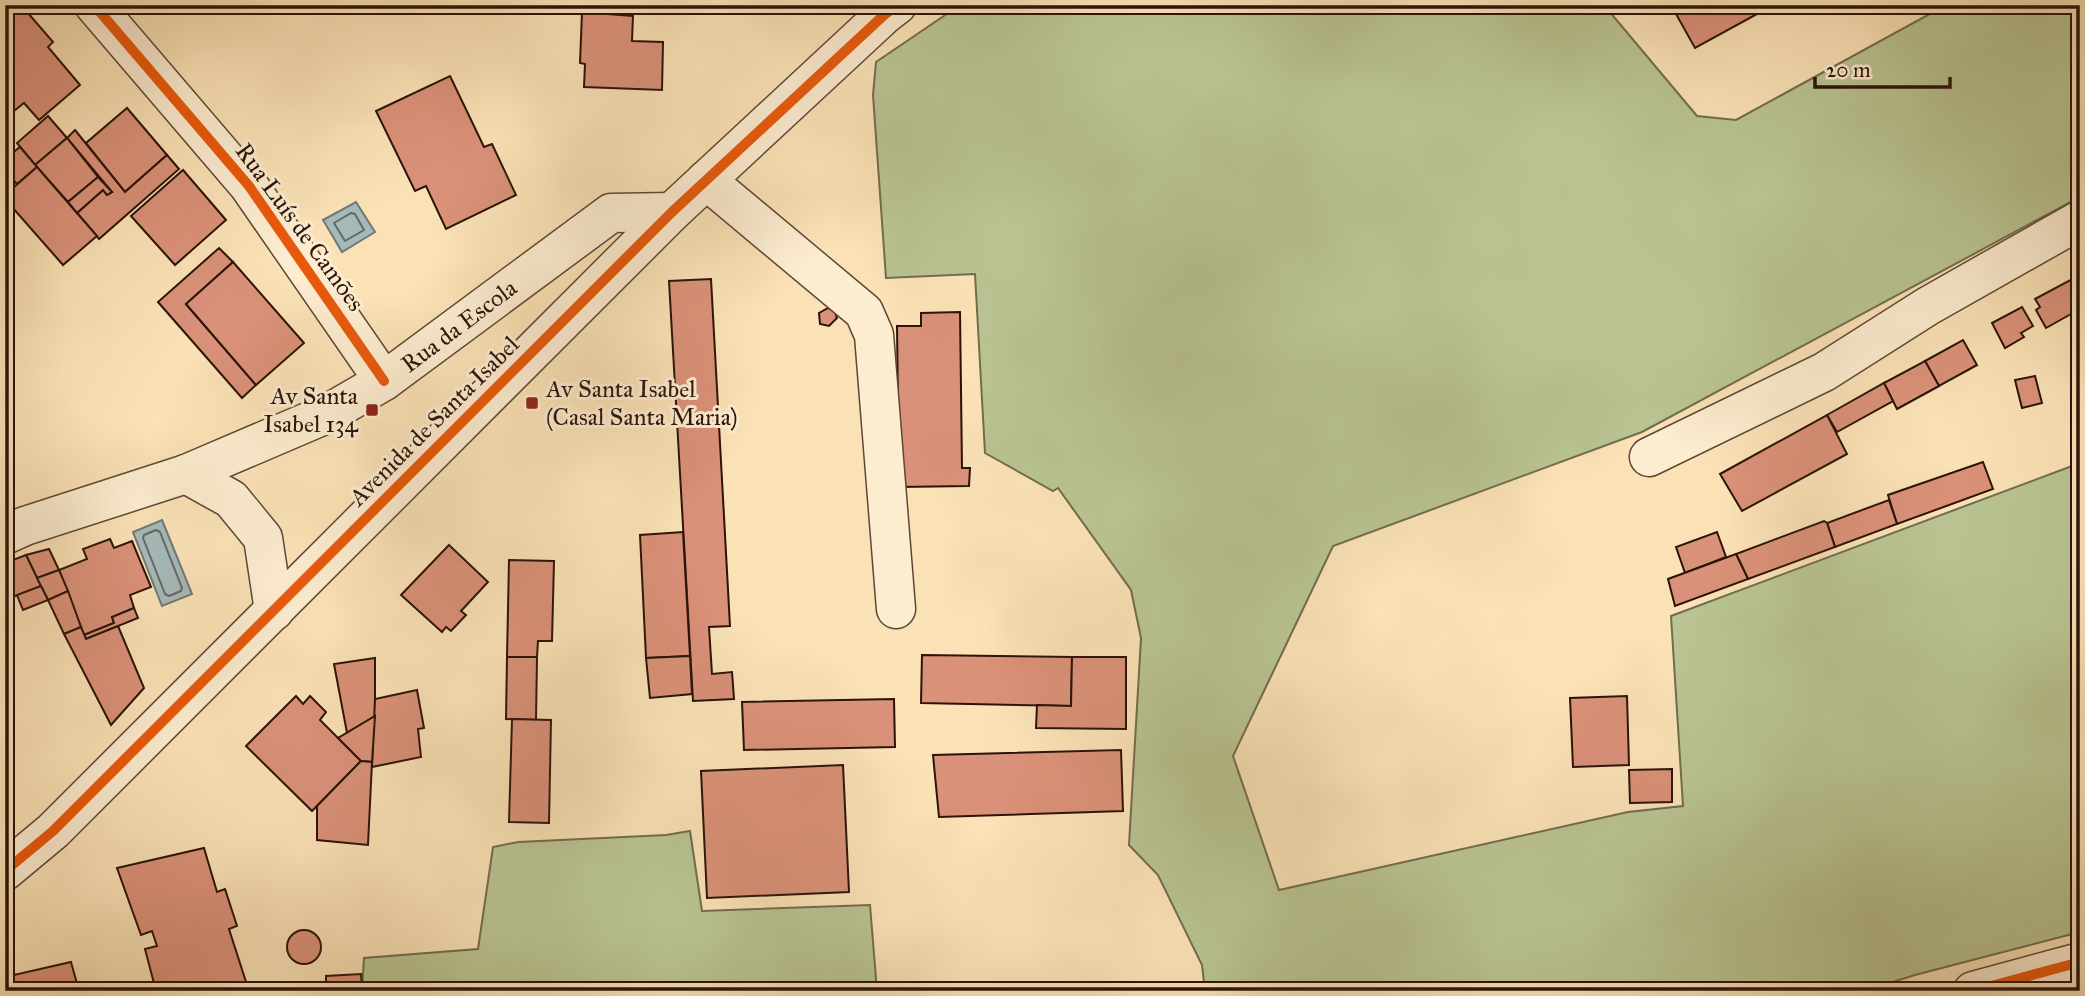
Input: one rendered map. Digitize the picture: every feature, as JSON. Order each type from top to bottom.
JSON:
[{"type":"street","name":"Rua Luís de Camões","points":[[94,5],[249,186],[384,381]]},
{"type":"street","name":"Avenida de Santa Isabel","points":[[5,872],[53,831],[672,212],[897,5]]},
{"type":"street","points":[[706,180],[864,312],[874,335],[897,609]]},
{"type":"street","name":"Rua da Escola","points":[[12,521],[186,474],[330,413],[384,381],[611,213],[672,212]]},
{"type":"street","points":[[1649,457],[1824,372],[1928,306],[2080,220]]},
{"type":"street","points":[[186,474],[231,499],[263,538],[274,611]]},
{"type":"street","points":[[1973,991],[2080,962]]},
{"type":"green space","points":[[960,5],[1604,5],[1697,116],[1736,120],[1946,5],[2080,5],[2080,197],[1642,432],[1333,546],[1233,756],[1279,890],[1628,812],[1683,806],[1671,616],[2080,463],[2080,932],[1864,991],[1205,991],[1202,965],[1158,875],[1129,845],[1141,638],[1131,590],[1058,488],[1053,491],[985,453],[975,274],[886,278],[873,95],[876,62]]},
{"type":"green space","points":[[690,831],[702,911],[870,905],[877,991],[362,991],[364,958],[478,949],[493,847],[518,842],[666,835]]},
{"type":"water","points":[[356,202],[375,232],[342,252],[323,220]]},
{"type":"water","points":[[162,520],[192,594],[162,606],[133,532]]},
{"type":"building","points":[[21,5],[53,42],[48,47],[80,85],[39,120],[24,103],[14,111],[5,101],[5,18]]},
{"type":"building","points":[[521,5],[602,5],[602,13],[521,9]]},
{"type":"building","points":[[1671,5],[1752,5],[1757,14],[1695,48]]},
{"type":"building","points":[[582,12],[633,16],[632,41],[663,42],[662,90],[584,87],[585,64],[580,63]]},
{"type":"building","points":[[450,76],[484,147],[492,144],[516,195],[446,229],[426,186],[415,191],[376,111]]},
{"type":"building","points":[[127,108],[167,155],[125,192],[86,143]]},
{"type":"building","points":[[48,116],[67,138],[35,165],[17,143]]},
{"type":"building","points":[[75,130],[125,192],[167,155],[179,169],[99,239],[77,213],[103,190],[107,195],[112,192],[67,138]]},
{"type":"building","points":[[67,138],[98,177],[68,202],[35,165]]},
{"type":"building","points":[[20,147],[37,167],[17,184],[5,171],[5,159]]},
{"type":"building","points":[[37,167],[97,236],[63,265],[5,199],[5,195]]},
{"type":"building","points":[[183,170],[226,220],[175,265],[131,216]]},
{"type":"building","points":[[98,177],[112,192],[107,195],[103,190],[77,213],[68,202]]},
{"type":"building","points":[[219,248],[233,262],[186,304],[256,385],[242,398],[158,302]]},
{"type":"building","points":[[233,262],[304,343],[256,385],[186,304]]},
{"type":"building","points":[[2076,277],[2080,283],[2080,309],[2046,328],[2036,310],[2040,307],[2035,299]]},
{"type":"building","points":[[711,279],[730,626],[709,627],[712,674],[732,672],[734,699],[693,701],[669,281]]},
{"type":"building","points":[[2022,307],[2033,326],[2021,333],[2024,337],[2005,348],[1992,323]]},
{"type":"building","points":[[828,308],[834,310],[837,318],[829,326],[820,324],[819,313]]},
{"type":"building","points":[[960,312],[962,468],[970,468],[969,486],[899,487],[897,326],[921,326],[921,313]]},
{"type":"building","points":[[1963,340],[1977,365],[1939,386],[1925,361]]},
{"type":"building","points":[[1925,361],[1939,386],[1897,409],[1884,383]]},
{"type":"building","points":[[2035,376],[2042,403],[2022,408],[2015,380]]},
{"type":"building","points":[[1884,383],[1893,401],[1837,432],[1827,415]]},
{"type":"building","points":[[1827,415],[1847,454],[1742,511],[1720,474]]},
{"type":"building","points":[[1983,462],[1993,489],[1897,524],[1888,495]]},
{"type":"building","points":[[1889,500],[1897,524],[1835,547],[1827,523]]},
{"type":"building","points":[[1824,521],[1835,547],[1748,579],[1736,554]]},
{"type":"building","points":[[683,532],[690,656],[646,658],[640,535]]},
{"type":"building","points":[[1717,532],[1726,557],[1685,573],[1676,547]]},
{"type":"building","points":[[110,539],[114,548],[132,541],[151,587],[130,595],[134,608],[112,617],[114,623],[84,635],[59,570],[87,559],[83,549]]},
{"type":"building","points":[[449,545],[488,582],[461,611],[466,615],[451,631],[446,627],[442,632],[401,595]]},
{"type":"building","points":[[49,549],[59,570],[37,578],[26,555]]},
{"type":"building","points":[[1736,554],[1748,579],[1675,606],[1668,579]]},
{"type":"building","points":[[26,555],[41,586],[5,600],[5,563]]},
{"type":"building","points":[[509,560],[554,561],[552,641],[538,641],[537,657],[507,657]]},
{"type":"building","points":[[59,570],[68,591],[48,600],[37,578]]},
{"type":"building","points":[[41,586],[48,600],[23,610],[17,595]]},
{"type":"building","points":[[68,591],[81,627],[64,634],[48,600]]},
{"type":"building","points":[[134,608],[138,618],[86,639],[84,635],[114,623],[112,617]]},
{"type":"building","points":[[118,626],[144,688],[111,725],[64,634],[81,627],[86,639]]},
{"type":"building","points":[[922,655],[1072,657],[1071,706],[921,703]]},
{"type":"building","points":[[690,656],[692,694],[650,698],[646,658]]},
{"type":"building","points":[[507,657],[537,657],[536,720],[506,719]]},
{"type":"building","points":[[1072,657],[1126,657],[1126,729],[1036,728],[1037,705],[1071,706]]},
{"type":"building","points":[[375,658],[375,716],[347,733],[334,664]]},
{"type":"building","points":[[417,690],[424,728],[418,729],[421,757],[372,767],[375,699]]},
{"type":"building","points":[[296,696],[303,704],[310,696],[326,712],[320,720],[361,761],[312,811],[246,746]]},
{"type":"building","points":[[1627,696],[1629,765],[1573,767],[1570,698]]},
{"type":"building","points":[[894,699],[895,747],[744,750],[742,702]]},
{"type":"building","points":[[375,716],[372,762],[361,761],[338,738]]},
{"type":"building","points":[[512,719],[551,720],[549,823],[509,822]]},
{"type":"building","points":[[1121,750],[1123,811],[939,817],[933,755]]},
{"type":"building","points":[[361,761],[372,762],[368,845],[317,840],[317,806]]},
{"type":"building","points":[[843,765],[849,892],[707,898],[701,771]]},
{"type":"building","points":[[1672,769],[1672,802],[1630,803],[1629,770]]},
{"type":"building","points":[[204,848],[217,892],[225,889],[237,926],[229,929],[248,988],[258,985],[260,991],[156,991],[145,949],[157,946],[152,931],[141,935],[117,868]]},
{"type":"building","points":[[304,930],[316,935],[321,947],[316,959],[304,964],[292,959],[287,947],[292,935]]},
{"type":"building","points":[[71,962],[79,991],[5,991],[5,977]]},
{"type":"building","points":[[361,974],[362,988],[326,989],[326,976]]},
{"type":"cycle path","points":[[94,5],[249,186],[384,381]]},
{"type":"cycle path","points":[[5,871],[53,831],[672,212],[897,5]]},
{"type":"cycle path","points":[[1973,991],[2080,962]]},
{"type":"place","name":"Av Santa Isabel (Casal Santa Maria)","points":[[532,403]]},
{"type":"place","name":"Av Santa Isabel 134","points":[[372,410]]}]
